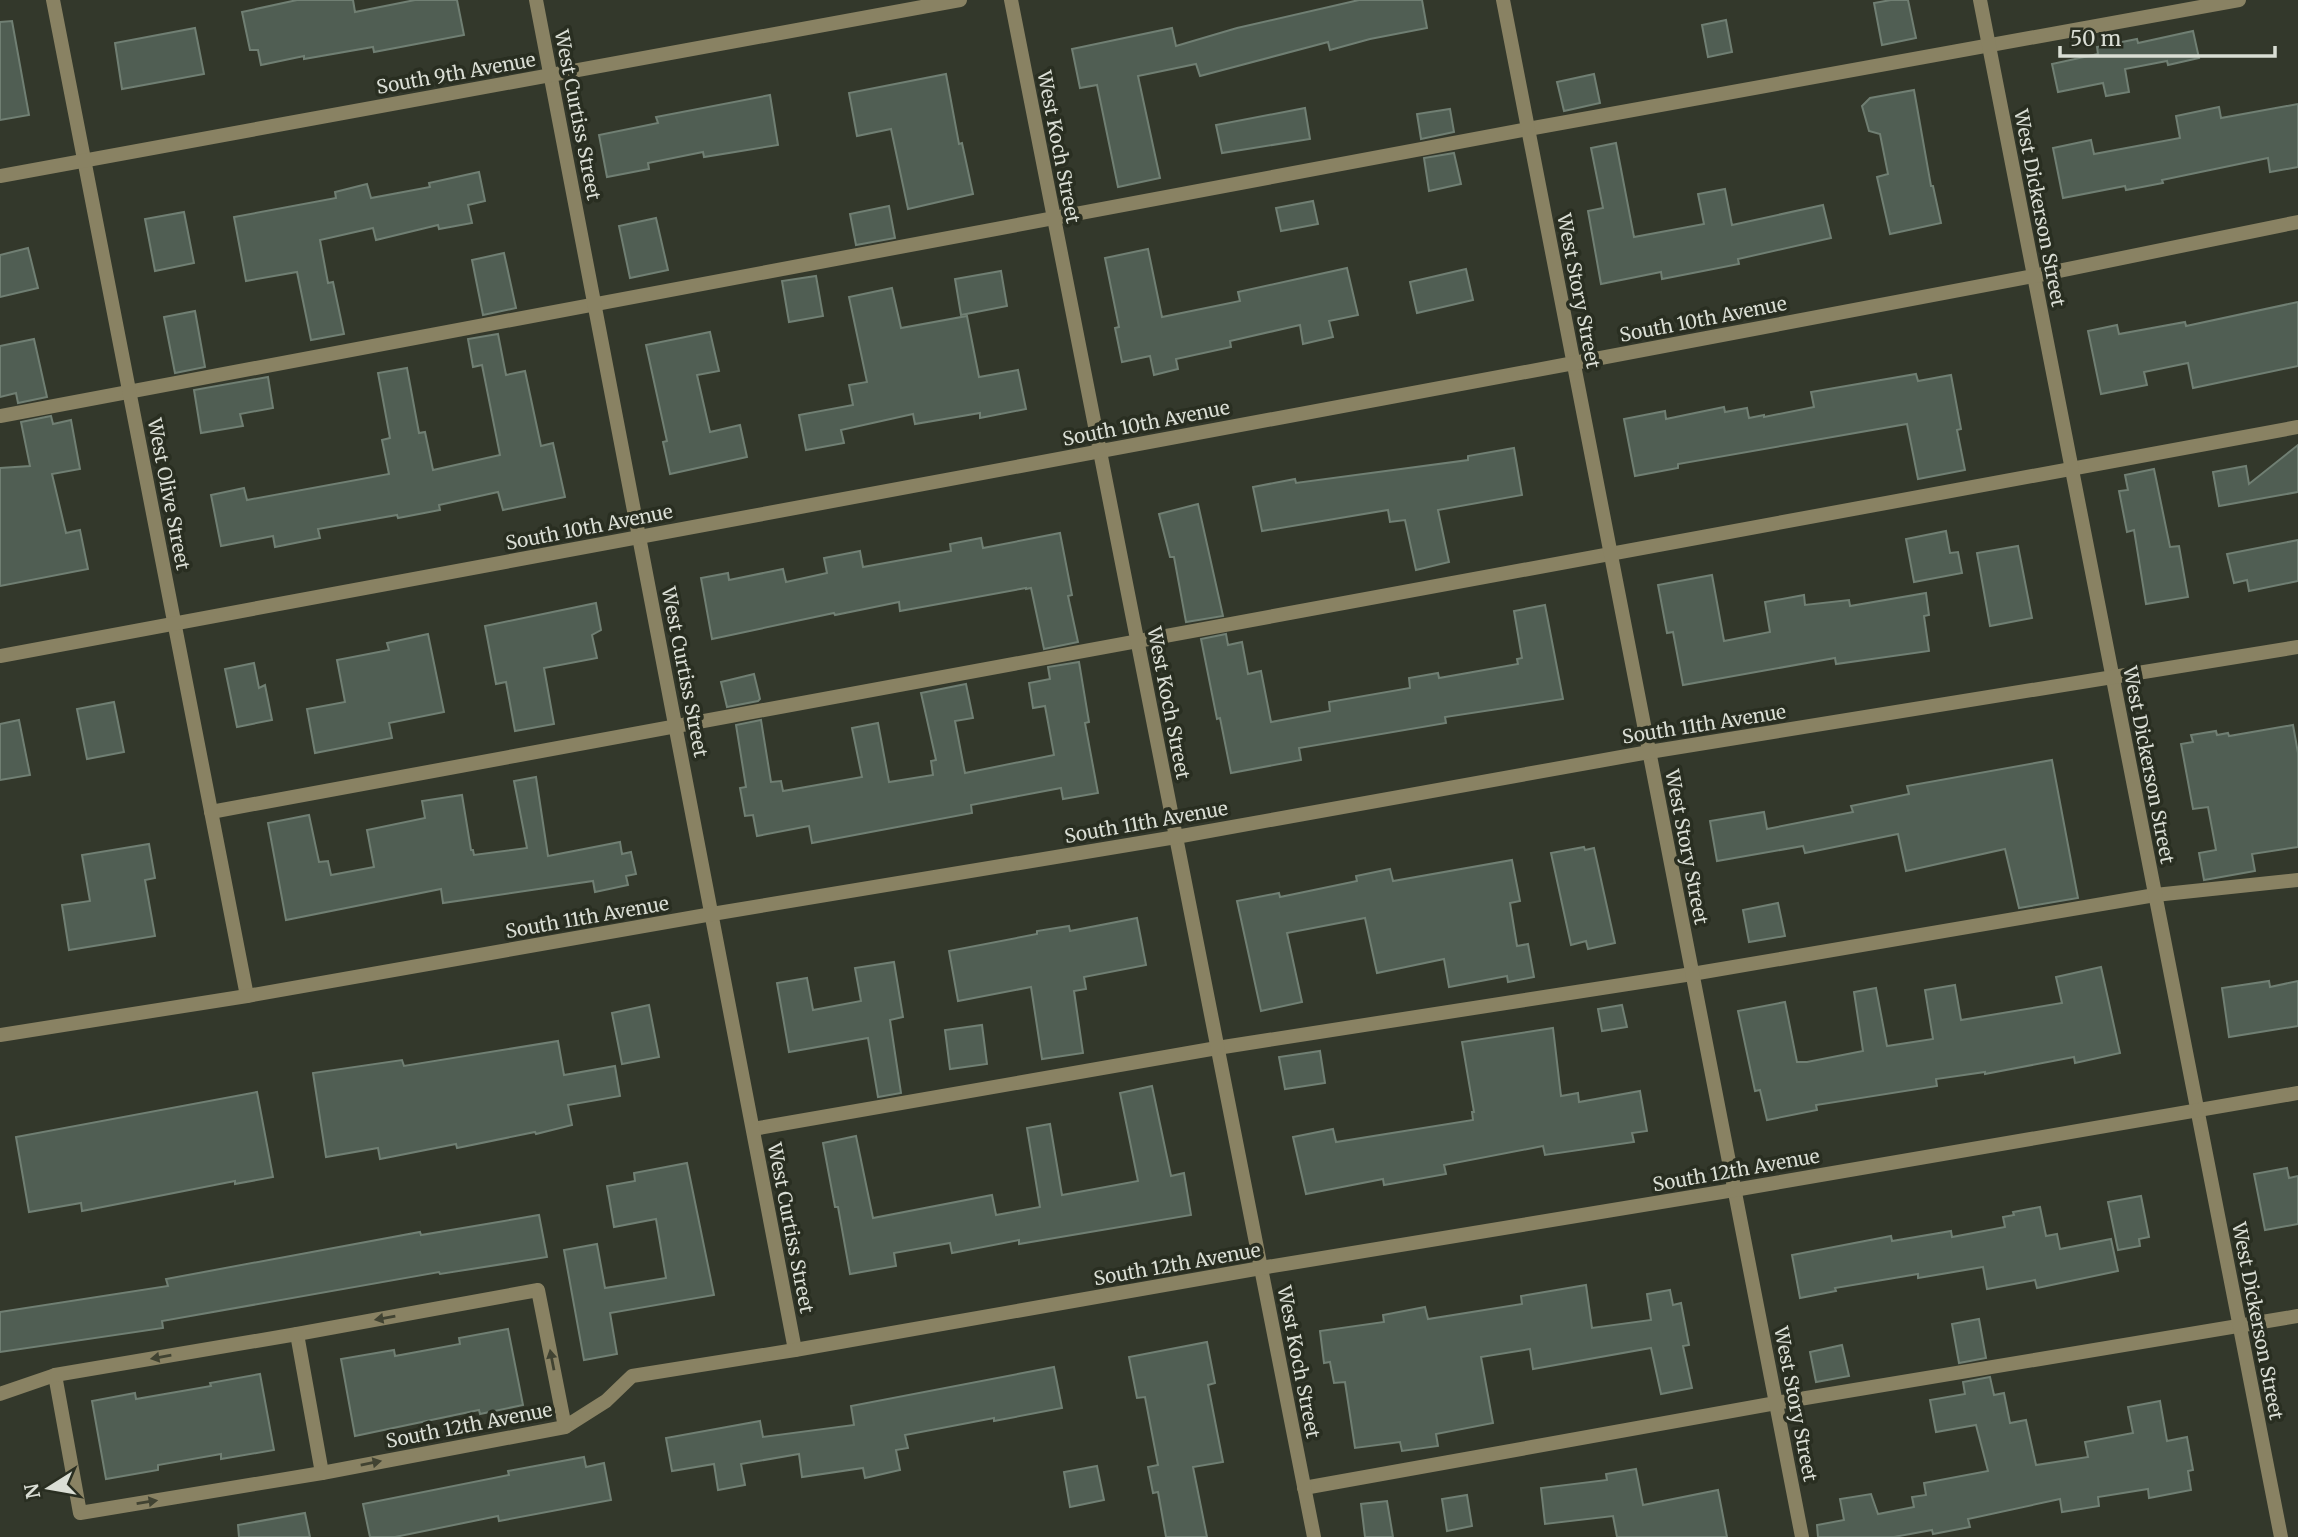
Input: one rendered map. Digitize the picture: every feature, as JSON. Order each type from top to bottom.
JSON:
[{"type":"street","name":"West Olive Street","points":[[53,0],[247,996]]},
{"type":"street","name":"West Curtiss Street","points":[[536,0],[795,1350]]},
{"type":"street","name":"South 9th Avenue","points":[[0,176],[960,0]]},
{"type":"street","name":"West Koch Street","points":[[1011,0],[1314,1537]]},
{"type":"street","name":"West Story Street","points":[[1503,0],[1802,1537]]},
{"type":"street","name":"West Dickerson Street","points":[[1980,0],[2281,1537]]},
{"type":"street","points":[[0,416],[1528,129],[2239,0]]},
{"type":"street","name":"South 10th Avenue","points":[[0,656],[1574,363],[2298,222]]},
{"type":"street","points":[[211,812],[2298,427]]},
{"type":"street","name":"South 11th Avenue","points":[[0,1035],[247,996],[712,914],[1176,837],[1649,752],[2298,647]]},
{"type":"street","points":[[753,1129],[1217,1048],[1692,974],[2155,895],[2298,880]]},
{"type":"street","name":"South 12th Avenue","points":[[55,1374],[80,1513],[322,1473],[565,1427],[606,1401],[632,1376],[2298,1093]]},
{"type":"street","points":[[0,1394],[55,1374],[538,1290],[565,1427]]},
{"type":"street","points":[[1304,1488],[1776,1403],[2298,1315]]},
{"type":"street","points":[[297,1334],[322,1473]]},
{"type":"building","points":[[297,0],[353,0],[355,12],[415,0],[457,0],[464,35],[374,52],[373,47],[261,65],[258,50],[250,50],[242,12]]},
{"type":"building","points":[[1359,0],[1422,0],[1427,28],[1330,50],[1328,42],[1200,76],[1196,64],[1138,76],[1160,178],[1118,187],[1097,85],[1080,88],[1072,49],[1172,28],[1176,46],[1237,28]]},
{"type":"building","points":[[1908,0],[1916,38],[1882,45],[1874,3]]},
{"type":"building","points":[[1726,20],[1732,52],[1708,57],[1702,25]]},
{"type":"building","points":[[12,21],[29,115],[0,120],[0,22]]},
{"type":"building","points":[[195,28],[204,74],[122,89],[115,43]]},
{"type":"building","points":[[2193,31],[2199,58],[2168,65],[2167,61],[2125,69],[2129,92],[2106,96],[2103,83],[2058,92],[2052,64],[2098,54],[2097,47],[2137,39],[2138,43]]},
{"type":"building","points":[[946,74],[959,144],[962,143],[973,194],[908,209],[891,129],[857,136],[849,93]]},
{"type":"building","points":[[1594,74],[1600,103],[1564,111],[1557,82]]},
{"type":"building","points":[[1914,90],[1931,186],[1941,223],[1890,234],[1877,177],[1888,174],[1880,134],[1869,131],[1862,106],[1870,98]]},
{"type":"building","points":[[770,95],[778,145],[704,157],[703,152],[648,163],[649,169],[607,177],[599,135],[658,123],[656,117]]},
{"type":"building","points":[[2298,104],[2298,167],[2270,172],[2268,158],[2162,180],[2163,183],[2126,190],[2125,186],[2063,198],[2053,148],[2091,140],[2094,154],[2180,138],[2176,116],[2219,107],[2221,118]]},
{"type":"building","points":[[1305,108],[1310,139],[1222,153],[1216,125]]},
{"type":"building","points":[[1450,109],[1454,132],[1421,139],[1417,114]]},
{"type":"building","points":[[1616,143],[1634,237],[1704,224],[1698,194],[1725,189],[1732,225],[1823,205],[1831,238],[1738,259],[1739,264],[1662,279],[1661,272],[1601,284],[1588,211],[1603,208],[1591,148]]},
{"type":"building","points":[[1454,153],[1461,184],[1429,191],[1424,158]]},
{"type":"building","points":[[479,172],[485,201],[468,205],[472,223],[439,229],[438,225],[376,240],[373,228],[320,240],[328,283],[333,282],[344,334],[311,340],[297,272],[246,281],[234,217],[336,198],[335,192],[367,184],[371,198],[430,187],[429,183]]},
{"type":"building","points":[[1313,201],[1318,224],[1281,231],[1276,208]]},
{"type":"building","points":[[889,206],[895,238],[856,245],[850,214]]},
{"type":"building","points":[[184,212],[194,263],[155,271],[145,219]]},
{"type":"building","points":[[656,218],[668,270],[630,278],[619,226]]},
{"type":"building","points":[[28,248],[38,288],[0,297],[0,255]]},
{"type":"building","points":[[1148,249],[1162,317],[1240,301],[1238,292],[1347,268],[1358,315],[1329,321],[1333,337],[1303,344],[1300,325],[1230,341],[1231,347],[1176,359],[1178,369],[1154,375],[1150,356],[1122,362],[1115,328],[1119,327],[1105,258]]},
{"type":"building","points":[[504,253],[516,308],[483,315],[472,260]]},
{"type":"building","points":[[1466,269],[1473,300],[1417,313],[1410,282]]},
{"type":"building","points":[[1001,271],[1007,306],[961,315],[955,279]]},
{"type":"building","points":[[816,276],[823,316],[789,322],[782,281]]},
{"type":"building","points":[[892,288],[901,328],[967,316],[979,377],[1018,370],[1026,409],[980,418],[980,413],[915,424],[913,414],[841,430],[844,443],[806,450],[799,415],[853,405],[849,385],[867,382],[849,297]]},
{"type":"building","points":[[2298,302],[2298,366],[2193,388],[2188,363],[2144,372],[2147,385],[2101,394],[2088,331],[2117,325],[2119,334],[2185,322],[2186,326]]},
{"type":"building","points":[[195,311],[205,367],[175,373],[164,317]]},
{"type":"building","points":[[710,332],[719,371],[697,375],[710,432],[740,425],[747,457],[670,474],[663,442],[667,441],[646,345]]},
{"type":"building","points":[[498,334],[506,375],[525,371],[541,446],[553,443],[565,497],[503,510],[498,492],[439,505],[440,510],[318,529],[320,538],[275,547],[273,536],[221,546],[211,495],[244,488],[247,500],[389,474],[382,440],[390,438],[378,373],[407,368],[419,433],[425,432],[433,470],[500,455],[482,365],[473,367],[468,339]]},
{"type":"building","points":[[34,339],[47,397],[18,403],[16,393],[0,397],[0,346]]},
{"type":"building","points":[[1916,374],[1918,381],[1951,375],[1965,470],[1918,479],[1907,424],[1678,464],[1678,468],[1635,476],[1624,419],[1665,411],[1666,419],[1724,407],[1725,412],[1747,408],[1749,418],[1764,417],[1814,407],[1811,392]]},
{"type":"building","points":[[268,377],[273,408],[240,414],[243,426],[201,433],[194,390]]},
{"type":"building","points":[[51,416],[53,424],[71,420],[80,469],[52,474],[66,533],[80,530],[88,569],[0,586],[0,468],[30,466],[21,422]]},
{"type":"building","points":[[2298,445],[2298,492],[2219,506],[2213,472],[2246,466],[2249,484]]},
{"type":"building","points":[[1514,448],[1522,495],[1438,510],[1449,562],[1416,570],[1405,520],[1390,522],[1388,510],[1262,531],[1253,487],[1295,479],[1296,483],[1468,460],[1468,456]]},
{"type":"building","points":[[2154,469],[2170,547],[2179,546],[2188,597],[2146,604],[2134,530],[2127,532],[2119,491],[2128,490],[2125,475]]},
{"type":"building","points":[[1198,504],[1223,616],[1186,622],[1174,557],[1170,557],[1159,514]]},
{"type":"building","points":[[1946,531],[1950,553],[1958,552],[1962,573],[1914,582],[1906,539]]},
{"type":"building","points":[[1060,533],[1072,595],[1068,596],[1078,642],[1044,649],[1031,588],[900,611],[899,602],[712,639],[701,578],[728,573],[729,580],[783,569],[786,582],[827,573],[824,558],[860,551],[863,567],[951,551],[950,544],[981,538],[983,548]]},
{"type":"building","points":[[2298,540],[2298,581],[2249,591],[2247,580],[2234,583],[2227,554]]},
{"type":"building","points":[[2018,546],[2032,618],[1990,626],[1977,553]]},
{"type":"building","points":[[1712,575],[1724,641],[1770,632],[1765,602],[1804,595],[1805,605],[1849,600],[1850,606],[1926,593],[1929,615],[1924,616],[1929,651],[1836,664],[1835,658],[1683,685],[1673,632],[1667,633],[1658,585]]},
{"type":"building","points":[[596,603],[601,630],[592,635],[597,658],[544,668],[554,724],[515,731],[506,682],[496,684],[485,626]]},
{"type":"building","points":[[1545,605],[1563,699],[1445,717],[1446,723],[1299,748],[1301,760],[1231,773],[1201,639],[1226,634],[1228,645],[1242,642],[1248,674],[1261,671],[1271,722],[1330,711],[1329,702],[1410,688],[1409,678],[1438,673],[1439,678],[1518,664],[1517,659],[1522,658],[1514,611]]},
{"type":"building","points":[[428,634],[444,712],[389,723],[392,738],[315,753],[307,709],[345,702],[337,660],[389,650],[387,643]]},
{"type":"building","points":[[1079,662],[1089,722],[1085,723],[1098,793],[1063,799],[1061,788],[971,805],[972,813],[812,843],[809,826],[757,836],[753,815],[745,816],[740,788],[746,787],[736,725],[761,720],[771,782],[781,781],[783,791],[862,777],[852,728],[878,723],[889,782],[933,775],[931,761],[936,760],[921,693],[966,684],[973,718],[955,721],[965,773],[1054,755],[1045,706],[1033,708],[1029,683],[1050,679],[1048,667]]},
{"type":"building","points":[[254,663],[259,688],[265,685],[272,720],[237,727],[225,669]]},
{"type":"building","points":[[754,674],[760,699],[727,707],[721,682]]},
{"type":"building","points":[[114,702],[124,752],[87,759],[77,709]]},
{"type":"building","points":[[19,720],[30,775],[0,780],[0,724]]},
{"type":"building","points":[[2293,725],[2298,753],[2298,847],[2252,854],[2255,871],[2204,880],[2199,853],[2216,850],[2208,807],[2193,809],[2181,744],[2193,742],[2191,735],[2216,731],[2217,735],[2228,733],[2229,736]]},
{"type":"building","points":[[2052,760],[2078,898],[2019,908],[2005,849],[1906,871],[1898,834],[1805,853],[1803,846],[1717,861],[1710,821],[1764,812],[1767,829],[1853,812],[1851,806],[1909,794],[1907,786]]},
{"type":"building","points":[[536,777],[548,856],[620,842],[622,854],[631,852],[636,874],[626,876],[628,885],[595,892],[593,881],[443,903],[441,889],[286,920],[268,823],[309,815],[319,862],[328,861],[331,875],[374,867],[367,830],[425,818],[422,801],[462,795],[474,855],[527,848],[514,781]]},
{"type":"building","points":[[149,844],[155,878],[145,880],[155,936],[69,950],[62,905],[90,901],[82,855]]},
{"type":"building","points":[[1584,847],[1585,850],[1594,848],[1615,943],[1588,949],[1586,941],[1571,945],[1551,853]]},
{"type":"building","points":[[1512,860],[1520,901],[1510,903],[1517,946],[1528,944],[1534,977],[1508,982],[1507,976],[1449,987],[1444,959],[1377,973],[1365,918],[1287,933],[1302,1002],[1261,1011],[1237,901],[1279,893],[1280,897],[1357,881],[1356,876],[1390,869],[1393,881]]},
{"type":"building","points":[[1778,903],[1785,936],[1749,942],[1743,910]]},
{"type":"building","points":[[1137,918],[1146,965],[1084,977],[1086,989],[1074,991],[1083,1053],[1042,1059],[1031,987],[958,1001],[949,951],[1037,934],[1037,931],[1069,926],[1070,931]]},
{"type":"building","points":[[894,962],[903,1017],[890,1020],[901,1093],[878,1097],[868,1038],[789,1052],[777,983],[807,978],[813,1010],[861,1001],[855,968]]},
{"type":"building","points":[[2101,967],[2120,1053],[2075,1063],[2074,1057],[1985,1074],[1936,1079],[1937,1086],[1816,1105],[1817,1110],[1767,1120],[1760,1090],[1755,1091],[1738,1011],[1785,1002],[1797,1062],[1807,1062],[1863,1051],[1854,992],[1876,988],[1887,1046],[1933,1039],[1925,990],[1955,985],[1961,1020],[2062,1003],[2056,977]]},
{"type":"building","points":[[2269,981],[2270,987],[2298,981],[2298,1026],[2229,1037],[2222,988]]},
{"type":"building","points":[[649,1005],[659,1057],[622,1064],[612,1013]]},
{"type":"building","points":[[1622,1005],[1627,1027],[1602,1031],[1598,1009]]},
{"type":"building","points":[[982,1025],[987,1064],[950,1069],[945,1030]]},
{"type":"building","points":[[1553,1028],[1561,1096],[1578,1093],[1579,1102],[1640,1091],[1647,1131],[1632,1133],[1634,1142],[1545,1155],[1543,1146],[1444,1165],[1446,1174],[1384,1185],[1383,1179],[1306,1194],[1293,1137],[1333,1129],[1336,1142],[1473,1120],[1474,1112],[1462,1042]]},
{"type":"building","points":[[558,1041],[564,1075],[615,1066],[620,1096],[568,1105],[572,1125],[536,1134],[535,1132],[457,1148],[456,1144],[380,1159],[378,1148],[326,1157],[313,1073],[402,1060],[404,1066]]},
{"type":"building","points":[[1320,1051],[1325,1083],[1285,1089],[1279,1057]]},
{"type":"building","points":[[1152,1086],[1171,1176],[1184,1173],[1191,1215],[1019,1244],[1019,1240],[952,1253],[950,1243],[894,1253],[896,1266],[850,1274],[823,1143],[856,1136],[873,1218],[992,1195],[996,1215],[1040,1207],[1027,1128],[1050,1124],[1062,1195],[1138,1181],[1120,1093]]},
{"type":"building","points":[[257,1092],[273,1177],[235,1184],[235,1181],[82,1211],[81,1203],[29,1212],[16,1137]]},
{"type":"building","points":[[687,1163],[714,1295],[610,1313],[617,1354],[584,1360],[564,1250],[597,1244],[605,1288],[666,1278],[656,1219],[614,1227],[607,1186],[635,1181],[634,1173]]},
{"type":"building","points":[[2287,1168],[2289,1178],[2298,1176],[2298,1224],[2265,1230],[2254,1174]]},
{"type":"building","points":[[2141,1196],[2149,1237],[2139,1239],[2140,1246],[2118,1250],[2108,1202]]},
{"type":"building","points":[[2040,1207],[2046,1236],[2057,1234],[2060,1249],[2111,1239],[2118,1271],[2037,1288],[2035,1280],[1987,1289],[1983,1267],[1918,1278],[1918,1274],[1835,1288],[1836,1291],[1800,1298],[1792,1255],[1891,1236],[1892,1241],[1951,1231],[1952,1237],[2005,1227],[2003,1217],[2014,1215],[2013,1212]]},
{"type":"building","points":[[539,1215],[547,1257],[440,1274],[439,1272],[162,1321],[163,1328],[0,1352],[0,1312],[168,1286],[166,1279],[420,1232],[421,1235]]},
{"type":"building","points":[[1586,1285],[1592,1328],[1651,1320],[1647,1294],[1670,1290],[1673,1305],[1681,1303],[1689,1345],[1683,1346],[1692,1388],[1661,1394],[1651,1348],[1533,1369],[1530,1349],[1481,1357],[1493,1423],[1436,1434],[1438,1446],[1402,1451],[1400,1442],[1355,1448],[1345,1382],[1334,1383],[1330,1362],[1324,1363],[1320,1331],[1384,1322],[1383,1315],[1425,1307],[1428,1319],[1522,1304],[1521,1296]]},
{"type":"building","points":[[1979,1319],[1986,1358],[1959,1363],[1952,1324]]},
{"type":"building","points":[[508,1329],[523,1405],[480,1414],[479,1410],[355,1436],[341,1359],[394,1350],[395,1356],[460,1344],[459,1338]]},
{"type":"building","points":[[1207,1342],[1215,1383],[1208,1385],[1223,1462],[1193,1467],[1207,1537],[1166,1537],[1158,1492],[1153,1493],[1148,1467],[1158,1465],[1145,1397],[1137,1398],[1129,1357]]},
{"type":"building","points":[[1842,1345],[1849,1376],[1816,1382],[1810,1352]]},
{"type":"building","points":[[1054,1367],[1062,1408],[905,1435],[908,1448],[896,1450],[900,1470],[865,1478],[863,1468],[802,1477],[799,1454],[741,1464],[745,1485],[718,1490],[714,1464],[672,1471],[666,1438],[760,1421],[763,1437],[854,1425],[851,1406]]},
{"type":"building","points":[[260,1374],[274,1450],[221,1459],[221,1454],[158,1465],[158,1470],[106,1479],[92,1401],[135,1393],[136,1399]]},
{"type":"building","points":[[1990,1377],[1994,1395],[2004,1393],[2010,1423],[2026,1420],[2036,1465],[2088,1457],[2085,1442],[2133,1433],[2128,1407],[2160,1401],[2167,1441],[2187,1437],[2193,1470],[2188,1471],[2191,1490],[2149,1498],[2148,1489],[2098,1497],[2099,1506],[2062,1512],[2060,1499],[1968,1519],[1970,1527],[1933,1534],[1932,1530],[1894,1537],[1818,1537],[1817,1525],[1844,1520],[1840,1499],[1871,1494],[1878,1514],[1914,1507],[1912,1497],[1926,1495],[1924,1483],[1988,1471],[1976,1425],[1936,1432],[1930,1400],[1965,1394],[1963,1382]]},
{"type":"building","points":[[584,1457],[586,1467],[604,1463],[611,1500],[499,1521],[498,1516],[395,1537],[370,1537],[363,1504],[509,1475],[508,1471]]},
{"type":"building","points":[[1097,1466],[1104,1500],[1070,1507],[1064,1472]]},
{"type":"building","points":[[1636,1469],[1643,1505],[1718,1490],[1727,1537],[1617,1537],[1613,1516],[1545,1524],[1541,1488],[1607,1480],[1606,1474]]},
{"type":"building","points":[[1467,1495],[1472,1526],[1447,1531],[1442,1499]]},
{"type":"building","points":[[1387,1501],[1393,1537],[1365,1537],[1361,1504]]},
{"type":"building","points":[[305,1513],[310,1537],[239,1537],[238,1525]]}]
